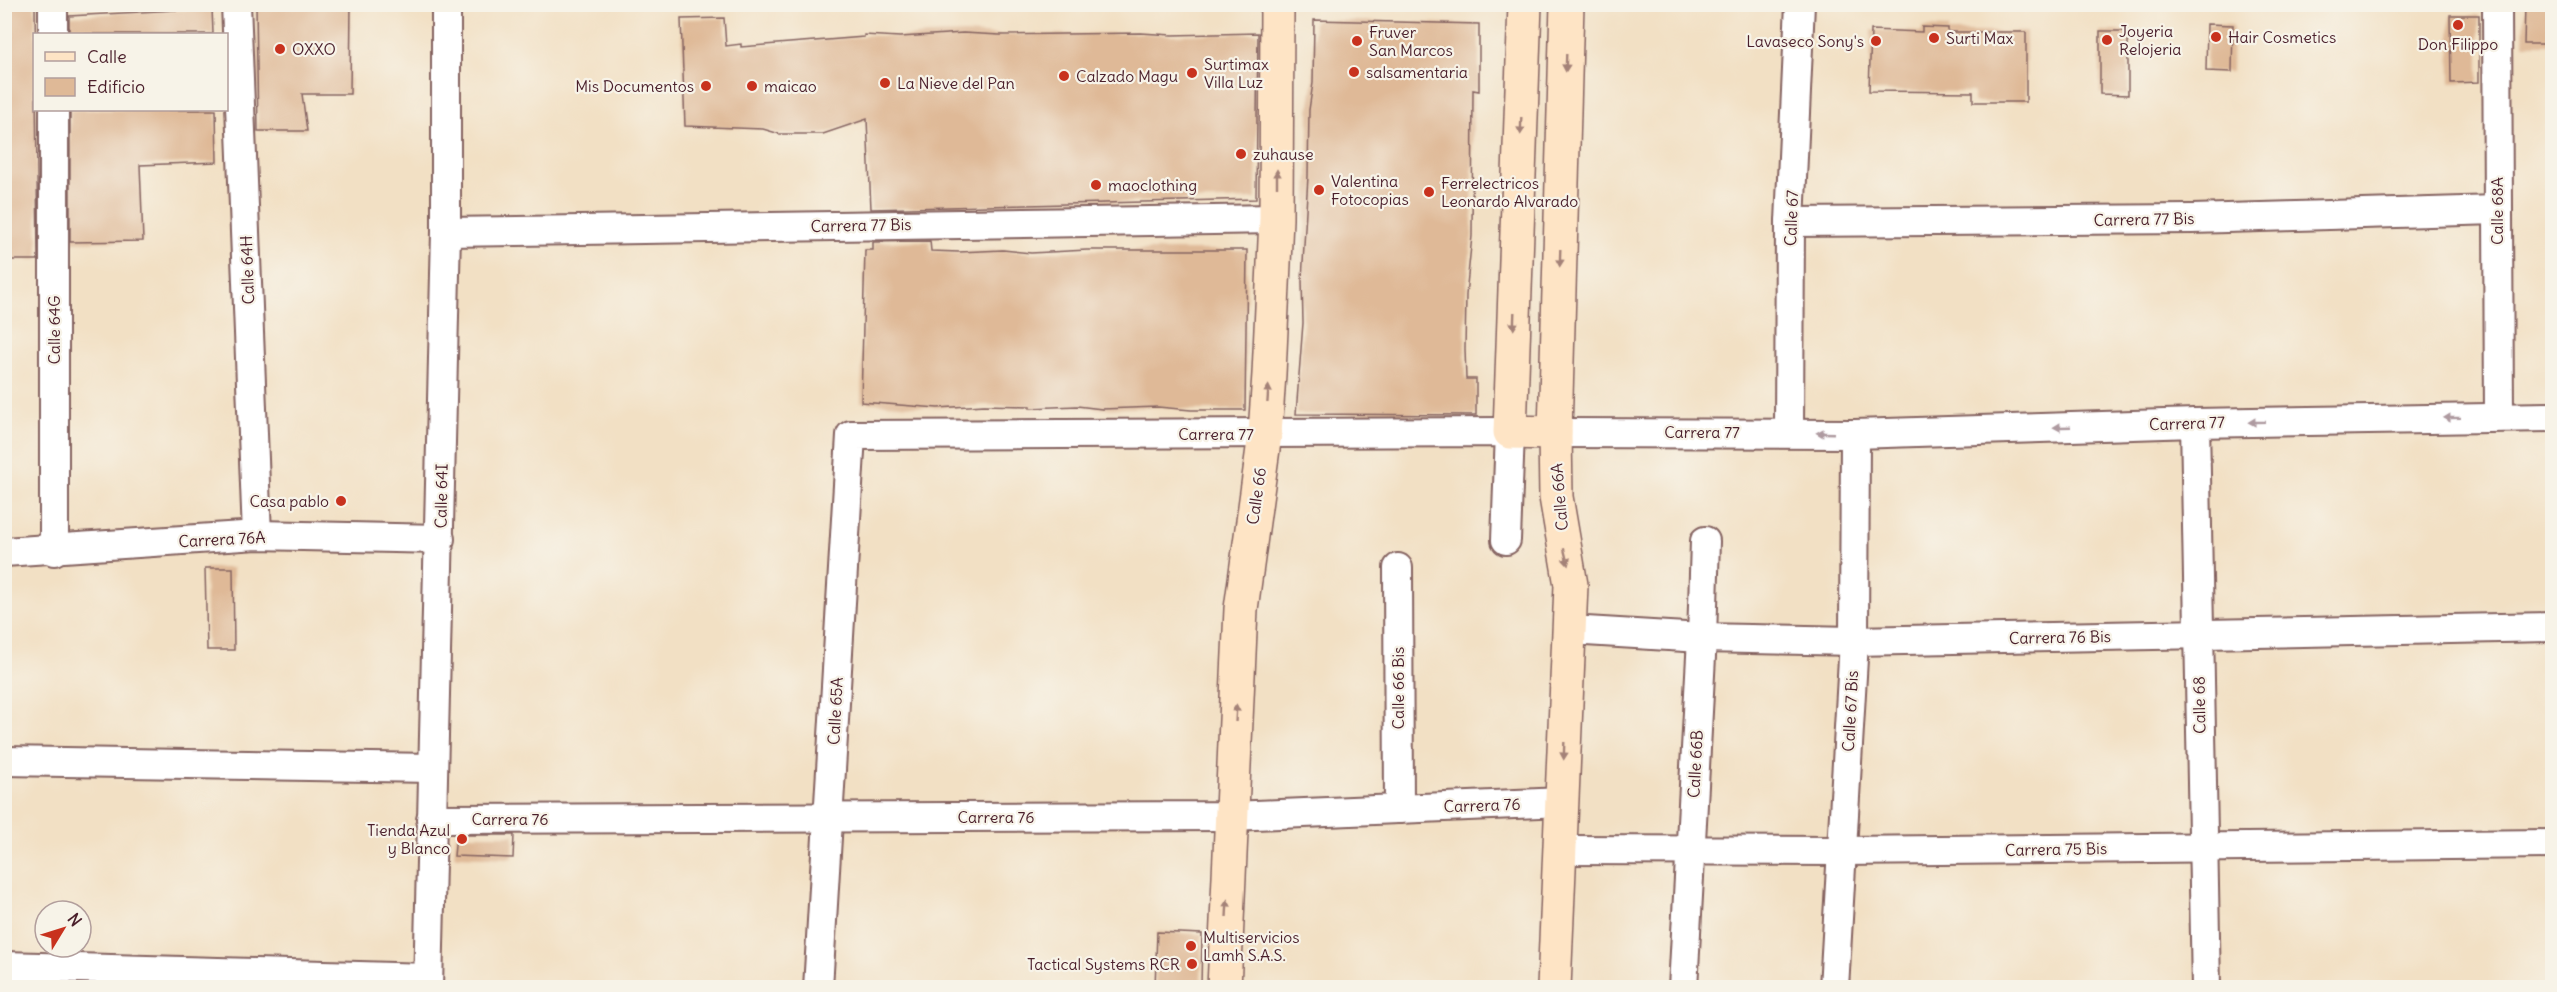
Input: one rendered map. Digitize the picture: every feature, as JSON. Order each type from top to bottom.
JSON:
[{"type":"street","points":[[53,4],[54,33]]},
{"type":"street","name":"Calle 64H","points":[[236,4],[257,535]]},
{"type":"street","name":"Calle 64I","points":[[428,983],[430,819],[434,768],[447,232],[446,4]]},
{"type":"street","name":"Calle 66","points":[[1224,987],[1241,609],[1265,434],[1276,219],[1277,4]]},
{"type":"street","points":[[1506,540],[1525,4]]},
{"type":"street","name":"Calle 66A","points":[[1554,987],[1571,585],[1556,497],[1555,433],[1567,4]]},
{"type":"street","name":"Calle 67","points":[[1789,432],[1790,222],[1800,4]]},
{"type":"street","name":"Calle 68A","points":[[2497,4],[2499,417]]},
{"type":"street","name":"Calle 64G","points":[[54,111],[54,551]]},
{"type":"street","name":"Carrera 77 Bis","points":[[1790,222],[2192,219],[2497,210]]},
{"type":"street","name":"Carrera 77 Bis","points":[[447,232],[1276,219]]},
{"type":"street","name":"Carrera 77","points":[[850,435],[1510,432],[1855,434],[2195,423],[2553,417]]},
{"type":"street","name":"Calle 68","points":[[2195,423],[2206,987]]},
{"type":"street","name":"Calle 67 Bis","points":[[1834,987],[1854,642],[1855,434]]},
{"type":"street","name":"Calle 65A","points":[[818,987],[850,435]]},
{"type":"street","name":"Carrera 76A","points":[[4,552],[54,551],[257,535],[440,539]]},
{"type":"street","name":"Calle 66B","points":[[1683,987],[1705,541]]},
{"type":"street","name":"Calle 66 Bis","points":[[1398,568],[1398,808]]},
{"type":"street","name":"Carrera 76 Bis","points":[[1569,630],[1702,638],[1854,642],[2553,627]]},
{"type":"street","points":[[4,761],[434,768]]},
{"type":"street","name":"Carrera 76","points":[[430,819],[1231,816],[1562,802]]},
{"type":"street","name":"Carrera 75 Bis","points":[[1559,850],[1842,851],[2553,844]]},
{"type":"street","points":[[4,966],[428,983]]},
{"type":"building","points":[[35,4],[33,111],[36,111],[38,260],[4,260],[4,5]]},
{"type":"building","points":[[256,4],[351,4],[350,94],[302,94],[307,131],[258,131]]},
{"type":"building","points":[[2525,5],[2553,5],[2553,44],[2524,44]]},
{"type":"building","points":[[212,8],[213,33],[69,33],[69,16]]},
{"type":"building","points":[[2450,15],[2479,15],[2479,82],[2451,83]]},
{"type":"building","points":[[724,18],[726,46],[741,44],[741,47],[864,37],[864,35],[900,37],[963,33],[1172,35],[1258,33],[1256,199],[871,209],[867,119],[823,134],[780,134],[763,129],[685,126],[681,19]]},
{"type":"building","points":[[1314,20],[1479,24],[1479,91],[1473,90],[1472,236],[1466,295],[1465,349],[1466,379],[1476,379],[1476,415],[1296,414],[1303,323],[1302,280],[1309,110],[1313,83]]},
{"type":"building","points":[[2207,24],[2233,25],[2232,72],[2206,71]]},
{"type":"building","points":[[1922,27],[1948,28],[1948,32],[2026,32],[2026,102],[1973,102],[1973,92],[1869,91],[1871,30],[1922,32]]},
{"type":"building","points":[[2100,31],[2128,31],[2128,95],[2100,94]]},
{"type":"building","points":[[70,111],[216,111],[217,162],[140,165],[143,241],[70,242]]},
{"type":"building","points":[[930,241],[931,251],[959,252],[1247,250],[1245,410],[1191,410],[1158,407],[1102,409],[1077,406],[1030,408],[1030,406],[984,405],[938,408],[861,402],[865,250],[873,250],[873,242]]},
{"type":"building","points":[[205,568],[233,568],[234,650],[207,650]]},
{"type":"building","points":[[456,835],[514,835],[513,858],[454,856]]},
{"type":"building","points":[[1157,932],[1202,934],[1201,987],[1155,987]]},
{"type":"place","name":"Don Filippo","points":[[2458,25]]},
{"type":"place","name":"Hair Cosmetics","points":[[2216,37]]},
{"type":"place","name":"Surti Max","points":[[1934,38]]},
{"type":"place","name":"Joyeria Relojeria","points":[[2107,40]]},
{"type":"place","name":"Fruver San Marcos","points":[[1357,41]]},
{"type":"place","name":"Lavaseco Sony's","points":[[1876,41]]},
{"type":"place","name":"OXXO","points":[[280,49]]},
{"type":"place","name":"salsamentaria","points":[[1354,72]]},
{"type":"place","name":"Surtimax Villa Luz","points":[[1192,73]]},
{"type":"place","name":"Calzado Magu","points":[[1064,76]]},
{"type":"place","name":"La Nieve del Pan","points":[[885,83]]},
{"type":"place","name":"Mis Documentos","points":[[706,86]]},
{"type":"place","name":"maicao","points":[[752,86]]},
{"type":"place","name":"zuhause","points":[[1241,154]]},
{"type":"place","name":"maoclothing","points":[[1096,185]]},
{"type":"place","name":"Valentina Fotocopias","points":[[1319,190]]},
{"type":"place","name":"Ferrelectricos Leonardo Alvarado","points":[[1429,192]]},
{"type":"place","name":"Casa pablo","points":[[341,501]]},
{"type":"place","name":"Tienda Azul y Blanco","points":[[462,839]]},
{"type":"place","name":"Multiservicios Lamh S.A.S.","points":[[1191,946]]},
{"type":"place","name":"Tactical Systems RCR","points":[[1192,964]]}]
